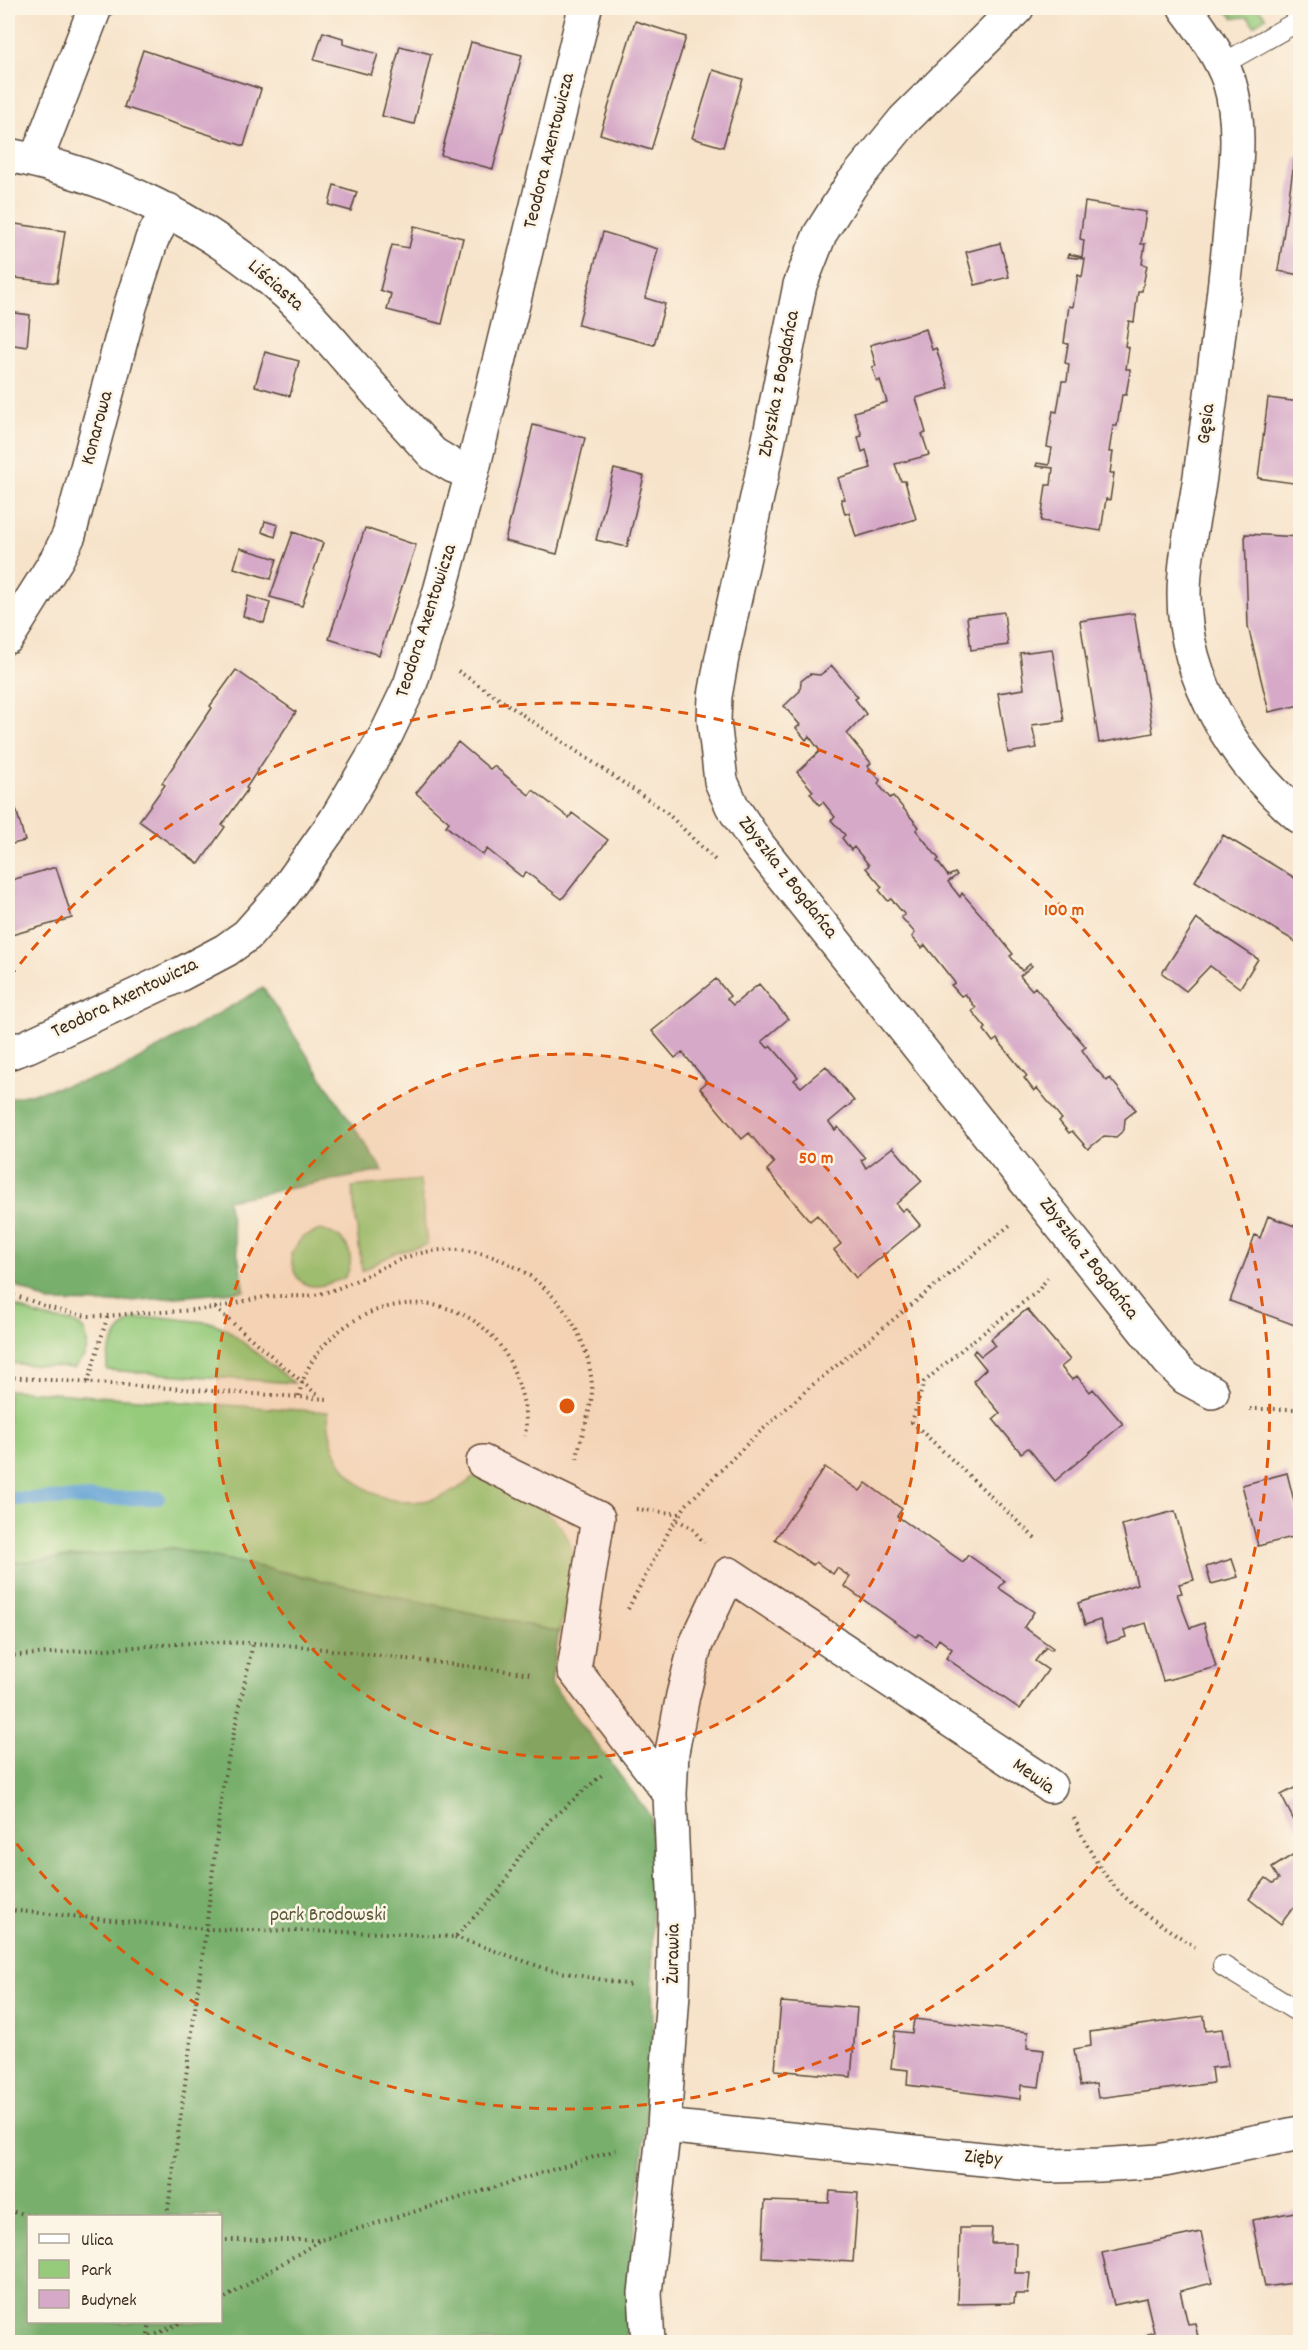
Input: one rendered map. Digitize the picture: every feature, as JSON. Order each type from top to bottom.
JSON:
[{"type":"street","name":"Liściasta","points":[[95,8],[22,158],[78,174],[168,210],[243,258],[316,323],[433,454],[453,466],[472,473]]},
{"type":"street","name":"Teodora Axentowicza","points":[[8,1053],[28,1046],[177,976],[226,950],[247,934],[284,893],[341,812],[386,735],[410,685],[440,591],[472,473],[585,8]]},
{"type":"street","name":"Zbyszka z Bogdańca","points":[[1017,8],[904,120],[835,209],[809,258],[794,308],[761,479],[722,657],[714,720],[718,765],[721,781],[732,806],[758,845],[1168,1360],[1186,1378],[1212,1392]]},
{"type":"street","name":"Gęsia","points":[[1185,8],[1206,35],[1229,82],[1235,111],[1236,168],[1225,285],[1201,472],[1185,569],[1185,616],[1188,639],[1195,666],[1206,693],[1231,738],[1262,780],[1300,817]]},
{"type":"street","name":"Konarowa","points":[[8,637],[57,559],[69,535],[130,307],[152,239],[168,210]]},
{"type":"street","points":[[498,1469],[598,1518],[574,1670],[670,1794]]},
{"type":"street","name":"Mewia","points":[[729,1574],[1050,1786]]},
{"type":"street","name":"Żurawia","points":[[648,2343],[645,2293],[663,2131],[673,1993],[675,1914],[670,1794],[672,1752],[696,1644],[729,1574]]},
{"type":"street","name":"Zięby","points":[[663,2131],[1051,2166],[1160,2161],[1300,2133]]},
{"type":"lane","points":[[1221,65],[1300,20]]},
{"type":"lane","points":[[1223,1966],[1300,2013]]},
{"type":"path","points":[[422,648],[665,811],[720,864]]},
{"type":"path","points":[[626,1612],[670,1529],[686,1505],[752,1439],[810,1387],[1010,1224],[1017,1232]]},
{"type":"path","points":[[8,1294],[43,1307],[92,1316],[215,1308],[265,1297],[308,1296],[338,1289],[396,1259],[427,1251],[459,1250],[489,1255],[517,1267],[542,1285],[564,1307],[580,1336],[590,1363],[592,1389],[577,1459],[580,1476],[598,1518]]},
{"type":"path","points":[[1035,1538],[912,1422],[924,1382],[966,1346],[1038,1292],[1051,1273]]},
{"type":"path","points":[[299,1396],[302,1382],[322,1348],[354,1320],[378,1309],[405,1303],[431,1304],[455,1311],[489,1334],[501,1347],[512,1363],[520,1387],[525,1406],[526,1426],[523,1446],[498,1469]]},
{"type":"path","points":[[215,1308],[320,1398]]},
{"type":"path","points":[[88,1382],[108,1315]]},
{"type":"path","points":[[8,1377],[328,1398]]},
{"type":"path","points":[[1212,1392],[1240,1408],[1300,1409]]},
{"type":"path","points":[[8,1656],[205,1642],[252,1643],[298,1646],[556,1676],[574,1670]]},
{"type":"path","points":[[167,2215],[223,1784],[252,1643]]},
{"type":"path","points":[[456,1937],[499,1891],[522,1853],[551,1819],[592,1781],[636,1750]]},
{"type":"path","name":"Mewia","points":[[1050,1786],[1069,1807],[1084,1842],[1108,1878],[1133,1905],[1223,1966]]},
{"type":"path","points":[[8,1910],[206,1929],[389,1933],[456,1937],[550,1970],[673,1993]]},
{"type":"path","points":[[222,2300],[321,2240],[663,2131]]},
{"type":"path","points":[[8,2211],[27,2215]]},
{"type":"path","points":[[222,2240],[321,2240]]},
{"type":"path","points":[[147,2341],[150,2323]]},
{"type":"path","points":[[140,2343],[180,2323]]},
{"type":"green space","points":[[1223,8],[1258,8],[1266,17],[1254,25],[1248,17],[1234,18]]},
{"type":"green space","points":[[263,988],[383,1171],[227,1200],[245,1291],[108,1303],[49,1302],[8,1282],[8,1099],[113,1074]]},
{"type":"green space","points":[[420,1180],[427,1245],[395,1253],[362,1271],[352,1187]]},
{"type":"green space","points":[[320,1230],[333,1234],[343,1241],[349,1252],[350,1265],[344,1278],[321,1285],[307,1285],[297,1277],[291,1254],[302,1237]]},
{"type":"green space","points":[[8,1303],[42,1317],[70,1322],[81,1327],[85,1332],[87,1344],[86,1352],[80,1362],[74,1368],[8,1363]]},
{"type":"green space","points":[[161,1317],[213,1323],[226,1329],[294,1383],[107,1370],[111,1347],[124,1327],[137,1319]]},
{"type":"green space","points":[[8,1390],[328,1412],[332,1441],[342,1465],[358,1483],[379,1495],[402,1501],[426,1500],[451,1492],[475,1476],[508,1490],[525,1498],[554,1519],[565,1533],[571,1549],[572,1576],[559,1632],[173,1548],[8,1563]]},
{"type":"green space","name":"park Brodowski","points":[[173,1548],[559,1632],[551,1683],[651,1817],[653,2053],[626,2319],[628,2342],[8,2342],[8,1563]]},
{"type":"building","points":[[635,21],[686,37],[651,150],[600,134]]},
{"type":"building","points":[[323,32],[343,38],[343,44],[378,54],[371,75],[314,60]]},
{"type":"building","points":[[471,42],[522,55],[493,169],[441,155]]},
{"type":"building","points":[[400,46],[431,54],[414,124],[382,116]]},
{"type":"building","points":[[143,50],[261,89],[244,146],[124,107]]},
{"type":"building","points":[[713,70],[743,79],[723,147],[692,138]]},
{"type":"building","points":[[1295,156],[1300,156],[1300,275],[1278,271]]},
{"type":"building","points":[[334,185],[357,192],[351,211],[329,205]]},
{"type":"building","points":[[1085,202],[1146,212],[1141,244],[1145,244],[1142,264],[1147,265],[1142,291],[1138,291],[1134,322],[1129,321],[1125,346],[1129,348],[1126,369],[1130,369],[1130,372],[1126,395],[1122,395],[1117,426],[1113,426],[1109,452],[1113,452],[1110,473],[1114,473],[1110,500],[1106,499],[1101,531],[1041,521],[1046,485],[1051,485],[1053,468],[1036,466],[1037,463],[1049,465],[1052,448],[1047,447],[1053,411],[1057,412],[1062,381],[1067,381],[1069,364],[1065,363],[1068,344],[1064,343],[1069,306],[1073,307],[1078,275],[1082,277],[1085,259],[1068,257],[1069,254],[1082,257],[1084,240],[1080,239]]},
{"type":"building","points":[[8,223],[65,231],[57,283],[8,277]]},
{"type":"building","points":[[414,226],[463,238],[442,324],[387,310],[391,294],[380,290],[392,245],[409,248]]},
{"type":"building","points":[[603,232],[658,249],[645,298],[665,304],[654,345],[578,325]]},
{"type":"building","points":[[1000,243],[1009,277],[975,285],[966,252]]},
{"type":"building","points":[[8,312],[30,315],[27,347],[8,344]]},
{"type":"building","points":[[926,329],[932,350],[936,348],[949,388],[916,398],[926,433],[922,434],[929,455],[895,464],[901,481],[905,481],[916,519],[856,537],[849,513],[845,514],[841,499],[845,499],[838,478],[871,468],[866,450],[862,452],[858,437],[862,436],[854,412],[887,402],[880,380],[877,382],[872,367],[876,366],[870,345]]},
{"type":"building","points":[[265,352],[299,361],[290,396],[255,386]]},
{"type":"building","points":[[1268,398],[1300,402],[1300,484],[1258,478]]},
{"type":"building","points":[[533,425],[585,438],[557,554],[505,541]]},
{"type":"building","points":[[614,469],[644,476],[627,547],[596,540]]},
{"type":"building","points":[[265,521],[278,525],[275,537],[262,532]]},
{"type":"building","points":[[365,528],[416,545],[379,655],[329,639]]},
{"type":"building","points":[[293,532],[323,543],[302,606],[270,597]]},
{"type":"building","points":[[1245,534],[1300,537],[1300,705],[1269,712],[1248,626]]},
{"type":"building","points":[[240,548],[277,559],[271,579],[234,568]]},
{"type":"building","points":[[248,596],[270,603],[264,623],[243,616]]},
{"type":"building","points":[[1004,612],[1008,645],[971,650],[967,617]]},
{"type":"building","points":[[1134,613],[1153,733],[1099,743],[1080,621]]},
{"type":"building","points":[[1052,649],[1064,721],[1032,725],[1037,748],[1008,753],[998,693],[1024,689],[1020,653]]},
{"type":"building","points":[[832,666],[858,697],[855,699],[866,714],[847,734],[871,763],[868,766],[880,780],[878,784],[890,798],[893,796],[919,827],[916,830],[939,859],[937,861],[948,876],[955,873],[957,875],[948,882],[960,897],[962,893],[989,924],[1013,954],[1010,956],[1022,971],[1030,964],[1032,966],[1020,976],[1032,990],[1035,987],[1086,1047],[1082,1050],[1094,1067],[1107,1081],[1110,1078],[1136,1110],[1125,1119],[1124,1130],[1116,1137],[1104,1136],[1088,1149],[1072,1131],[1069,1133],[1059,1121],[1062,1119],[1037,1088],[1034,1091],[1024,1078],[1027,1076],[997,1039],[993,1042],[984,1030],[986,1028],[972,1011],[976,1008],[965,994],[961,996],[951,985],[955,983],[925,945],[922,948],[912,937],[915,933],[901,917],[905,915],[891,899],[888,901],[879,890],[882,887],[866,868],[869,865],[854,847],[851,850],[842,838],[845,835],[831,820],[835,817],[823,802],[819,805],[810,793],[813,791],[797,772],[820,751],[809,736],[806,740],[796,728],[800,725],[784,706],[800,691],[801,681],[810,674],[820,675]]},
{"type":"building","points":[[236,670],[296,712],[246,788],[248,789],[222,825],[225,827],[199,864],[139,821],[165,785],[162,783],[212,708],[210,706]]},
{"type":"building","points":[[458,742],[490,769],[494,766],[529,795],[533,790],[569,818],[572,813],[608,840],[562,899],[526,872],[522,877],[487,849],[483,855],[446,826],[449,822],[416,793]]},
{"type":"building","points":[[16,809],[25,841],[8,845],[8,812]]},
{"type":"building","points":[[1223,835],[1300,881],[1300,934],[1296,942],[1195,881]]},
{"type":"building","points":[[56,867],[72,918],[8,936],[8,881]]},
{"type":"building","points":[[1197,919],[1258,959],[1240,988],[1210,966],[1186,991],[1162,973]]},
{"type":"building","points":[[716,979],[730,996],[727,999],[733,1005],[759,984],[788,1019],[762,1041],[768,1048],[771,1046],[798,1077],[794,1080],[801,1087],[826,1066],[854,1101],[829,1122],[835,1130],[838,1127],[865,1158],[861,1160],[866,1168],[893,1147],[922,1181],[896,1204],[902,1211],[906,1208],[920,1225],[856,1278],[834,1250],[841,1244],[817,1215],[810,1221],[767,1170],[774,1163],[749,1133],[742,1139],[700,1088],[707,1082],[682,1052],[675,1058],[652,1031]]},
{"type":"building","points":[[1268,1216],[1300,1228],[1300,1327],[1230,1301],[1255,1235],[1260,1238]]},
{"type":"building","points":[[1027,1309],[1070,1360],[1061,1367],[1072,1380],[1077,1376],[1090,1392],[1093,1389],[1123,1424],[1055,1481],[1028,1448],[1021,1453],[993,1419],[1000,1413],[973,1381],[986,1369],[973,1353],[975,1350],[981,1356],[995,1345],[991,1339]]},
{"type":"building","points":[[825,1467],[860,1491],[866,1483],[902,1509],[897,1516],[963,1562],[968,1555],[1005,1581],[999,1588],[1034,1612],[1024,1627],[1053,1648],[1051,1650],[1046,1647],[1035,1661],[1048,1670],[1020,1709],[946,1658],[952,1649],[939,1639],[935,1645],[919,1634],[916,1637],[844,1586],[850,1577],[837,1568],[833,1574],[816,1562],[813,1565],[775,1539]]},
{"type":"building","points":[[1287,1473],[1300,1525],[1300,1535],[1258,1546],[1242,1485]]},
{"type":"building","points":[[1175,1511],[1194,1580],[1179,1584],[1182,1593],[1177,1594],[1190,1628],[1204,1623],[1216,1667],[1163,1681],[1146,1623],[1124,1630],[1126,1637],[1107,1643],[1100,1620],[1085,1625],[1078,1603],[1137,1584],[1122,1525]]},
{"type":"building","points":[[1232,1559],[1238,1577],[1211,1584],[1206,1567]]},
{"type":"building","points":[[1300,1785],[1300,1832],[1281,1795]]},
{"type":"building","points":[[1300,1850],[1300,1905],[1292,1909],[1281,1924],[1249,1899],[1266,1878],[1273,1883],[1279,1879],[1272,1868]]},
{"type":"building","points":[[781,2002],[857,2008],[851,2077],[775,2070]]},
{"type":"building","points":[[1204,2016],[1206,2031],[1222,2029],[1228,2066],[1211,2068],[1213,2083],[1098,2098],[1096,2084],[1080,2086],[1074,2049],[1091,2046],[1090,2032]]},
{"type":"building","points":[[914,2019],[1028,2032],[1027,2048],[1044,2050],[1039,2087],[1021,2085],[1020,2099],[907,2085],[908,2070],[891,2068],[895,2031],[912,2033]]},
{"type":"building","points":[[830,2191],[858,2193],[853,2262],[762,2257],[765,2201],[829,2203]]},
{"type":"building","points":[[1300,2211],[1300,2282],[1265,2287],[1252,2220]]},
{"type":"building","points":[[960,2228],[992,2228],[991,2243],[1016,2243],[1015,2273],[1030,2273],[1028,2294],[1015,2294],[1014,2303],[958,2304]]},
{"type":"building","points":[[1201,2232],[1212,2283],[1180,2291],[1188,2324],[1195,2323],[1199,2342],[1149,2342],[1148,2334],[1154,2332],[1146,2298],[1114,2305],[1102,2253]]},
{"type":"waterway","points":[[8,1499],[158,1498]]}]
